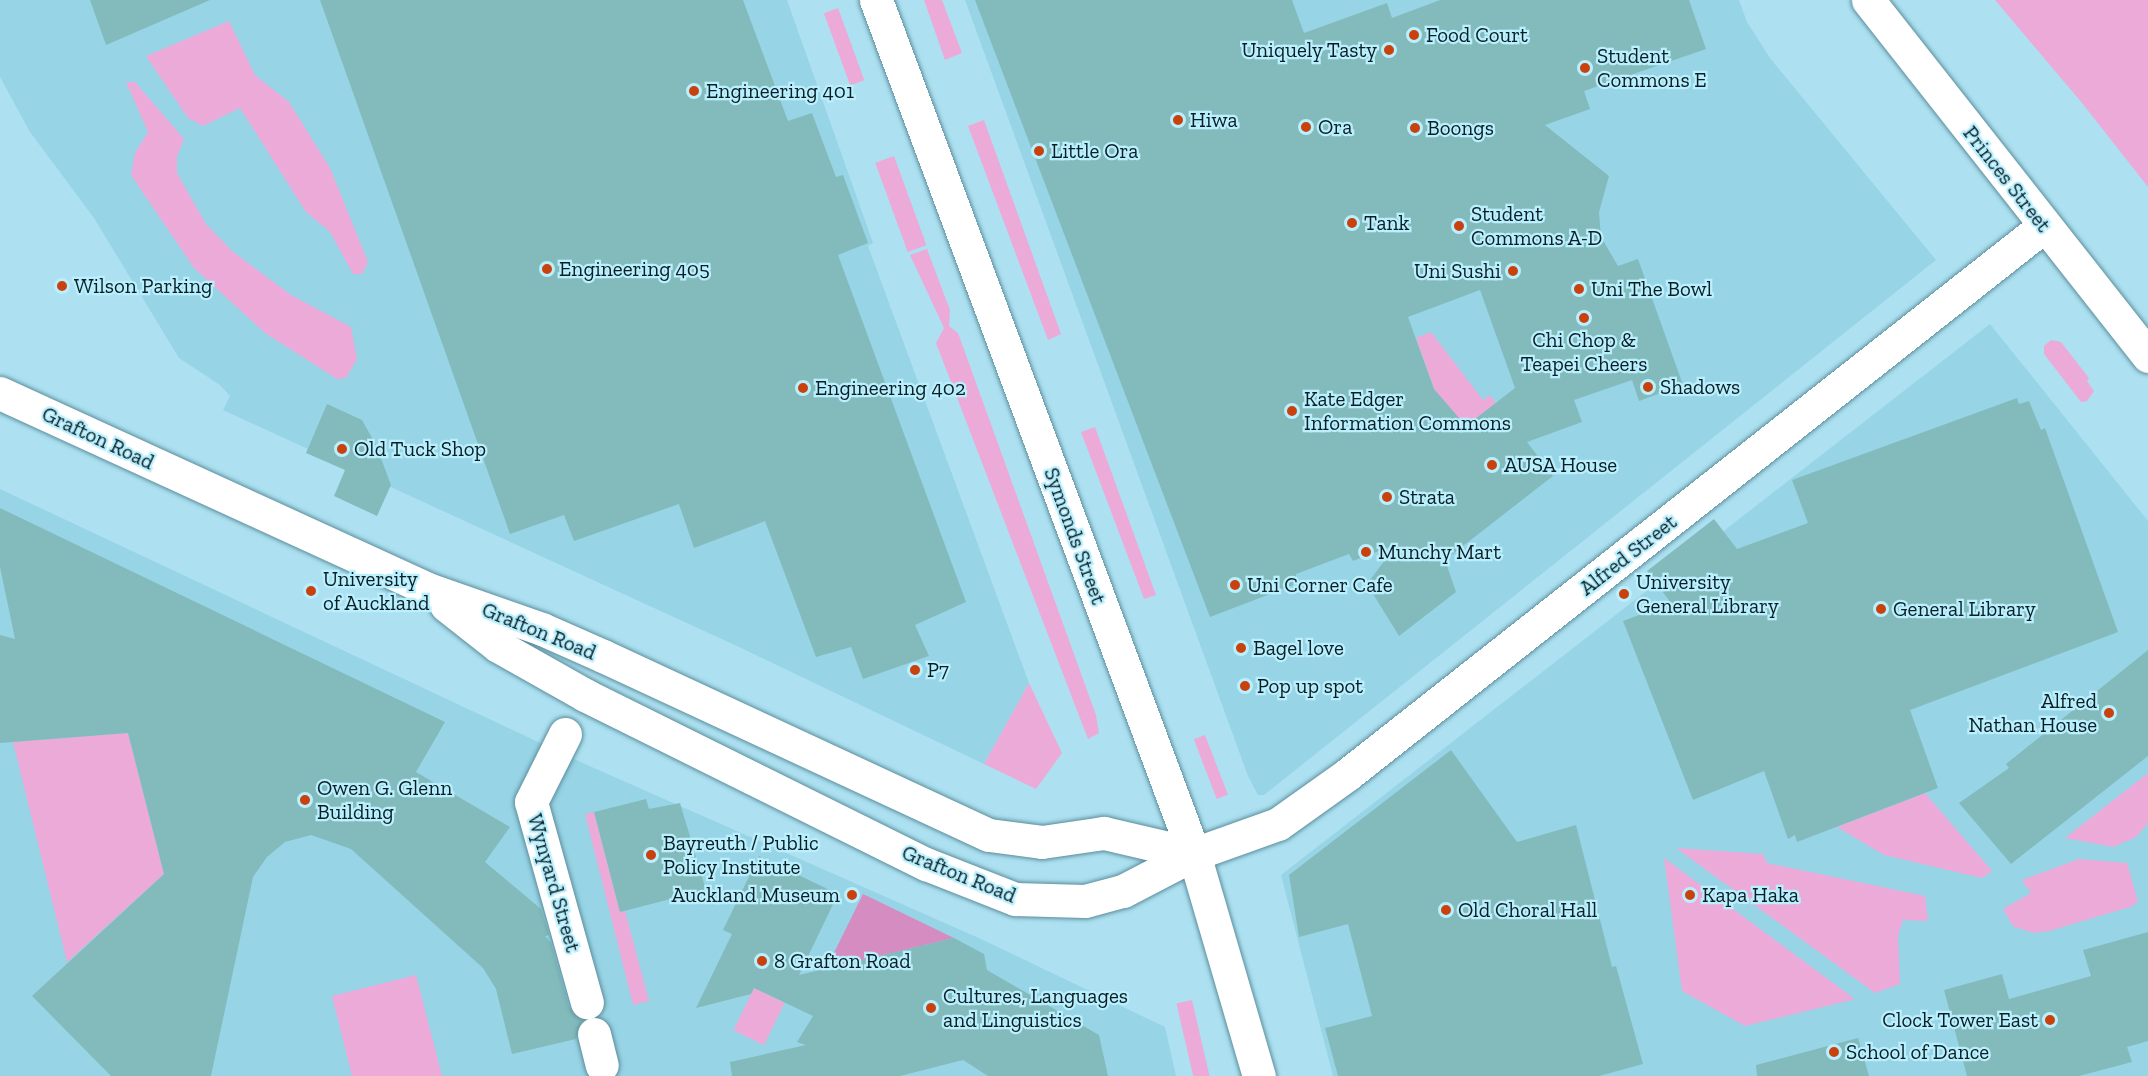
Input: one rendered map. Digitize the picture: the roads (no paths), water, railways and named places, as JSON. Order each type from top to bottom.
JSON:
[{"type":"main road","name":"Symonds Street","points":[[876,0],[1194,854],[1259,1076]]},
{"type":"main road","name":"Princes Street","points":[[1868,0],[2148,357]]},
{"type":"main road","name":"Alfred Street","points":[[1194,854],[1278,824],[1330,787],[2044,226]]},
{"type":"main road","name":"Grafton Road","points":[[0,393],[425,588],[542,629],[990,836],[1042,842],[1104,833],[1194,854]]},
{"type":"main road","name":"Grafton Road","points":[[425,588],[498,646],[585,694],[926,864],[1015,899],[1085,901],[1123,891],[1194,854]]},
{"type":"main road","name":"Wynyard Street","points":[[565,734],[531,802],[587,1002]]},
{"type":"place","name":"Food Court","points":[[1414,35]]},
{"type":"place","name":"Uniquely Tasty","points":[[1389,50]]},
{"type":"place","name":"Student Commons E","points":[[1585,68]]},
{"type":"place","name":"Engineering 401","points":[[694,91]]},
{"type":"place","name":"Hiwa","points":[[1178,120]]},
{"type":"place","name":"Ora","points":[[1306,127]]},
{"type":"place","name":"Boongs","points":[[1415,128]]},
{"type":"place","name":"Little Ora","points":[[1039,151]]},
{"type":"place","name":"Tank","points":[[1352,223]]},
{"type":"place","name":"Student Commons A-D","points":[[1459,226]]},
{"type":"place","name":"Engineering 405","points":[[547,269]]},
{"type":"place","name":"Uni Sushi","points":[[1513,271]]},
{"type":"place","name":"Wilson Parking","points":[[62,286]]},
{"type":"place","name":"Uni The Bowl","points":[[1579,289]]},
{"type":"place","name":"Chi Chop & Teapei Cheers","points":[[1584,318]]},
{"type":"place","name":"Shadows","points":[[1648,387]]},
{"type":"place","name":"Engineering 402","points":[[803,388]]},
{"type":"place","name":"Kate Edger Information Commons","points":[[1292,411]]},
{"type":"place","name":"Old Tuck Shop","points":[[342,449]]},
{"type":"place","name":"AUSA House","points":[[1492,465]]},
{"type":"place","name":"Strata","points":[[1387,497]]},
{"type":"place","name":"Munchy Mart","points":[[1366,552]]},
{"type":"place","name":"Uni Corner Cafe","points":[[1235,585]]},
{"type":"place","name":"University of Auckland","points":[[311,591]]},
{"type":"place","name":"University General Library","points":[[1624,594]]},
{"type":"place","name":"General Library","points":[[1881,609]]},
{"type":"place","name":"Bagel love","points":[[1241,648]]},
{"type":"place","name":"P7","points":[[915,670]]},
{"type":"place","name":"Pop up spot","points":[[1245,686]]},
{"type":"place","name":"Alfred Nathan House","points":[[2109,713]]},
{"type":"place","name":"Owen G. Glenn Building","points":[[305,800]]},
{"type":"place","name":"Bayreuth / Public Policy Institute","points":[[651,855]]},
{"type":"place","name":"Auckland Museum","points":[[852,895]]},
{"type":"place","name":"Kapa Haka","points":[[1690,895]]},
{"type":"place","name":"Old Choral Hall","points":[[1446,910]]},
{"type":"place","name":"8 Grafton Road","points":[[762,961]]},
{"type":"place","name":"Cultures, Languages and Linguistics","points":[[931,1008]]},
{"type":"place","name":"Clock Tower East","points":[[2050,1020]]},
{"type":"place","name":"School of Dance","points":[[1834,1052]]}]
